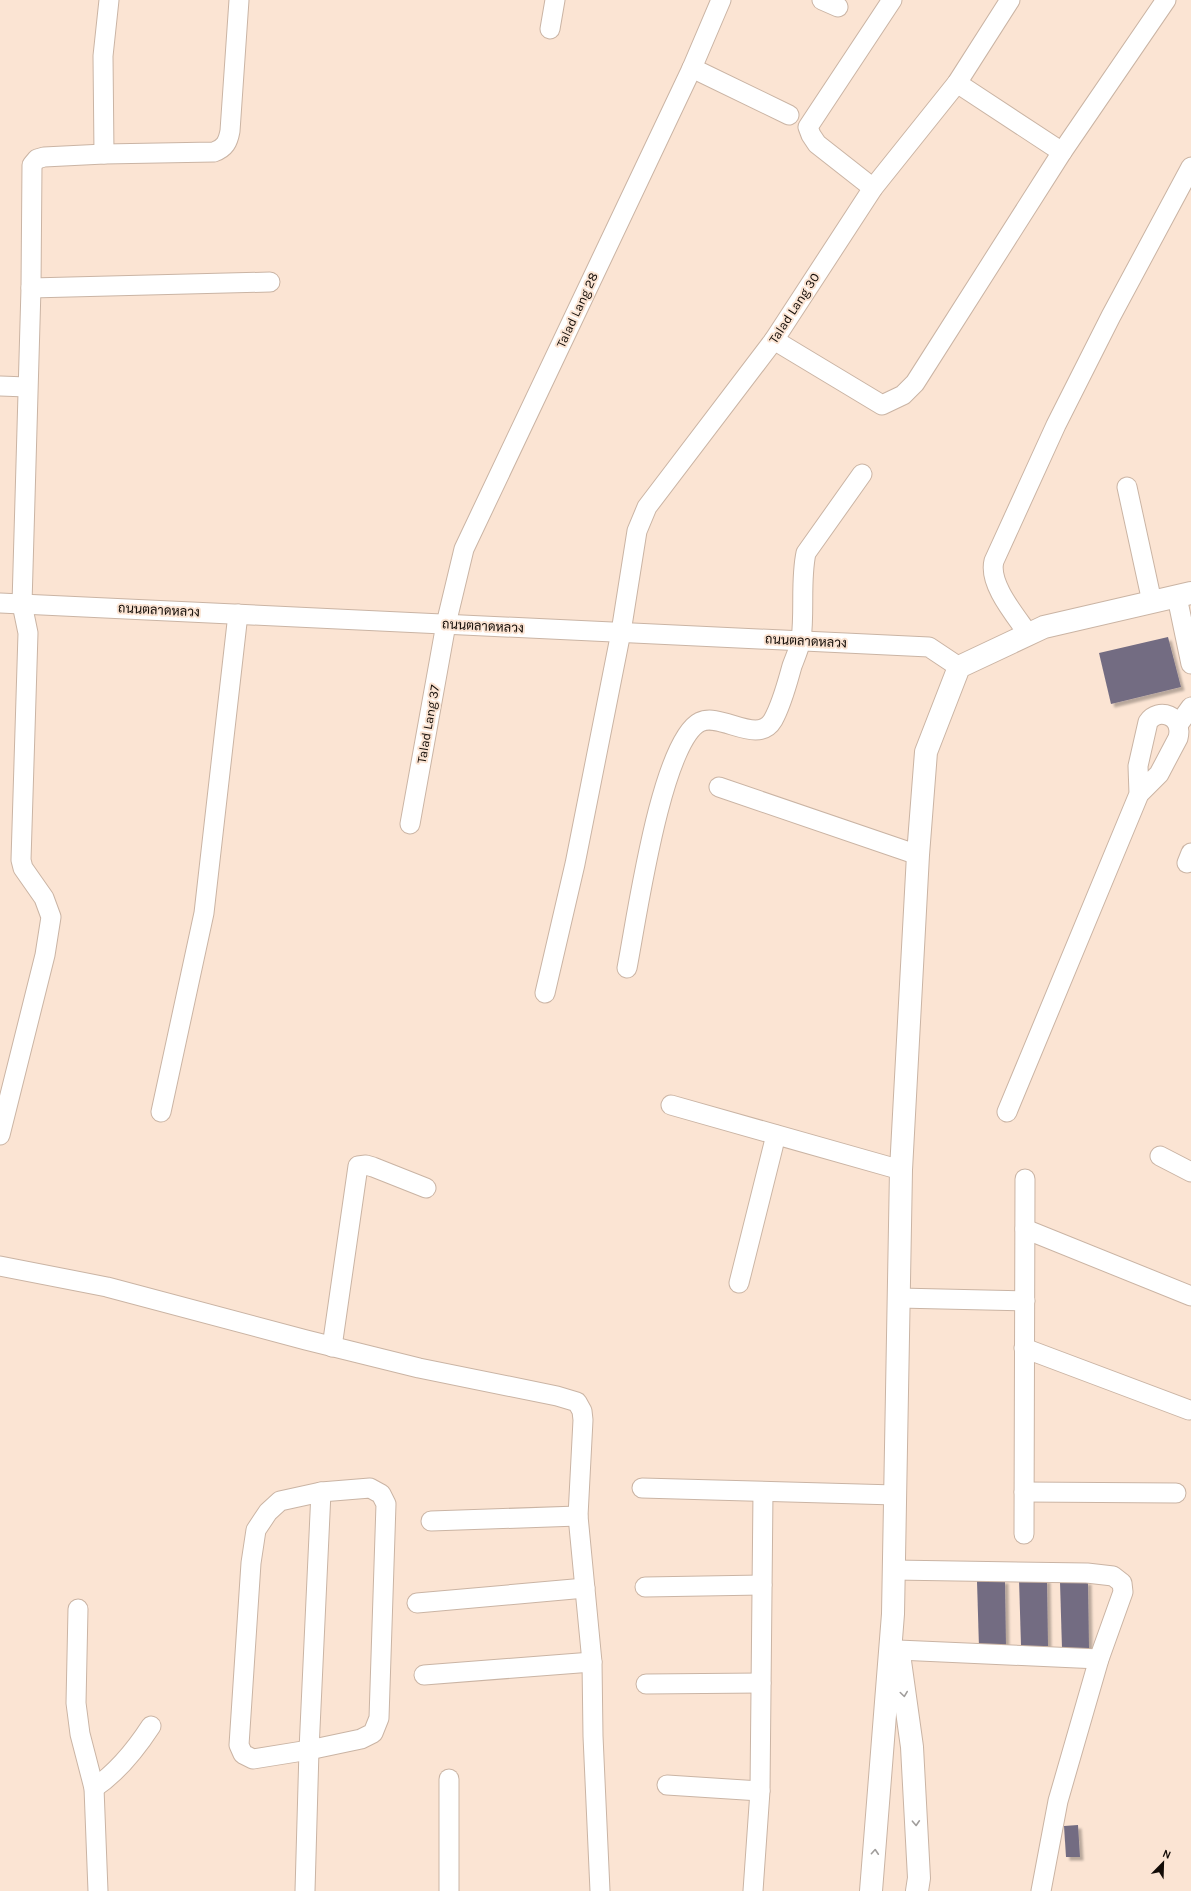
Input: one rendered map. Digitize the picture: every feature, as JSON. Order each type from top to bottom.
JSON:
[{"type":"main road","points":[[871,1891],[893,1614],[901,1170],[918,855],[926,752],[959,667],[1044,627],[1184,595]]},
{"type":"main road","points":[[893,1614],[912,1747],[919,1878],[917,1891]]},
{"type":"street","points":[[104,154],[103,56],[109,0]]},
{"type":"street","points":[[0,1135],[45,955],[51,917],[44,898],[23,868],[21,860],[28,633],[22,604],[31,288],[31,172],[33,163],[37,159],[44,157],[104,154],[214,152],[223,148],[226,144],[230,131],[239,0]]},
{"type":"street","points":[[550,29],[555,0]]},
{"type":"street","name":"Talad Lang 28","points":[[446,624],[464,549],[692,68],[721,0]]},
{"type":"street","points":[[873,188],[817,144],[808,127],[892,0]]},
{"type":"street","name":"Talad Lang 30","points":[[545,993],[575,864],[621,632],[637,531],[647,508],[774,340],[873,188],[957,83],[1010,0]]},
{"type":"street","points":[[774,340],[882,405],[903,395],[915,383],[1062,152],[1166,0]]},
{"type":"street","points":[[692,68],[789,115]]},
{"type":"street","points":[[957,83],[1062,152]]},
{"type":"street","points":[[1029,635],[997,587],[992,572],[994,561],[1056,425],[1111,316],[1191,167]]},
{"type":"street","points":[[31,288],[270,282]]},
{"type":"street","points":[[0,386],[27,387]]},
{"type":"street","points":[[627,968],[654,823],[673,761],[682,743],[699,722],[708,720],[762,730],[769,727],[780,704],[800,641],[806,553],[862,474]]},
{"type":"street","points":[[1127,486],[1152,602]]},
{"type":"street","points":[[1184,595],[1191,664]]},
{"type":"street","name":"ถนนตลาดหลวง","points":[[0,603],[929,647],[959,667]]},
{"type":"street","points":[[161,1112],[204,913],[238,614]]},
{"type":"street","name":"Talad Lang 37","points":[[410,824],[446,624]]},
{"type":"street","points":[[1178,725],[1191,708]]},
{"type":"street","points":[[1007,1112],[1139,794],[1154,779],[1164,765],[1178,738],[1180,731],[1177,721],[1166,715],[1154,716],[1148,722],[1138,766],[1139,794]]},
{"type":"street","points":[[719,787],[918,855]]},
{"type":"street","points":[[671,1105],[901,1170]]},
{"type":"street","points":[[739,1283],[776,1134]]},
{"type":"street","points":[[1160,1156],[1191,1172]]},
{"type":"street","points":[[332,1347],[358,1166],[366,1165],[373,1167],[426,1188]]},
{"type":"street","points":[[1024,1534],[1025,1179]]},
{"type":"street","points":[[1025,1228],[1191,1296]]},
{"type":"street","points":[[0,1266],[107,1287],[332,1347],[419,1368],[557,1396],[577,1402],[582,1411],[583,1420],[578,1516],[592,1662],[593,1736],[600,1891]]},
{"type":"street","points":[[899,1298],[1025,1301]]},
{"type":"street","points":[[1024,1348],[1189,1410]]},
{"type":"street","points":[[370,1488],[381,1494],[386,1504],[379,1718],[373,1733],[361,1739],[309,1750],[253,1759],[243,1754],[239,1745],[239,1727],[251,1563],[256,1530],[268,1512],[280,1501],[321,1492],[370,1488]]},
{"type":"street","points":[[642,1488],[895,1495]]},
{"type":"street","points":[[305,1891],[309,1750],[321,1492]]},
{"type":"street","points":[[753,1891],[760,1791],[763,1492]]},
{"type":"street","points":[[1024,1492],[1176,1493]]},
{"type":"street","points":[[431,1521],[578,1516]]},
{"type":"street","points":[[894,1570],[1087,1573],[1114,1576],[1122,1583],[1123,1592],[1099,1659],[1058,1801],[1040,1891]]},
{"type":"street","points":[[645,1587],[762,1585]]},
{"type":"street","points":[[417,1603],[585,1588]]},
{"type":"street","points":[[78,1609],[76,1703],[80,1734],[94,1788],[98,1891]]},
{"type":"street","points":[[898,1650],[1099,1659]]},
{"type":"street","points":[[424,1676],[592,1662]]},
{"type":"street","points":[[646,1684],[761,1683]]},
{"type":"street","points":[[94,1788],[105,1781],[123,1763],[139,1744],[151,1726]]},
{"type":"street","points":[[449,1779],[450,1891]]},
{"type":"street","points":[[667,1785],[760,1791]]},
{"type":"building","points":[[1168,637],[1181,687],[1111,704],[1099,653]]},
{"type":"building","points":[[1019,1579],[1047,1579],[1048,1646],[1021,1646]]},
{"type":"building","points":[[1005,1580],[1006,1648],[979,1648],[977,1581]]},
{"type":"building","points":[[1088,1581],[1089,1648],[1062,1649],[1060,1582]]},
{"type":"building","points":[[1078,1825],[1080,1857],[1066,1857],[1064,1826]]}]
